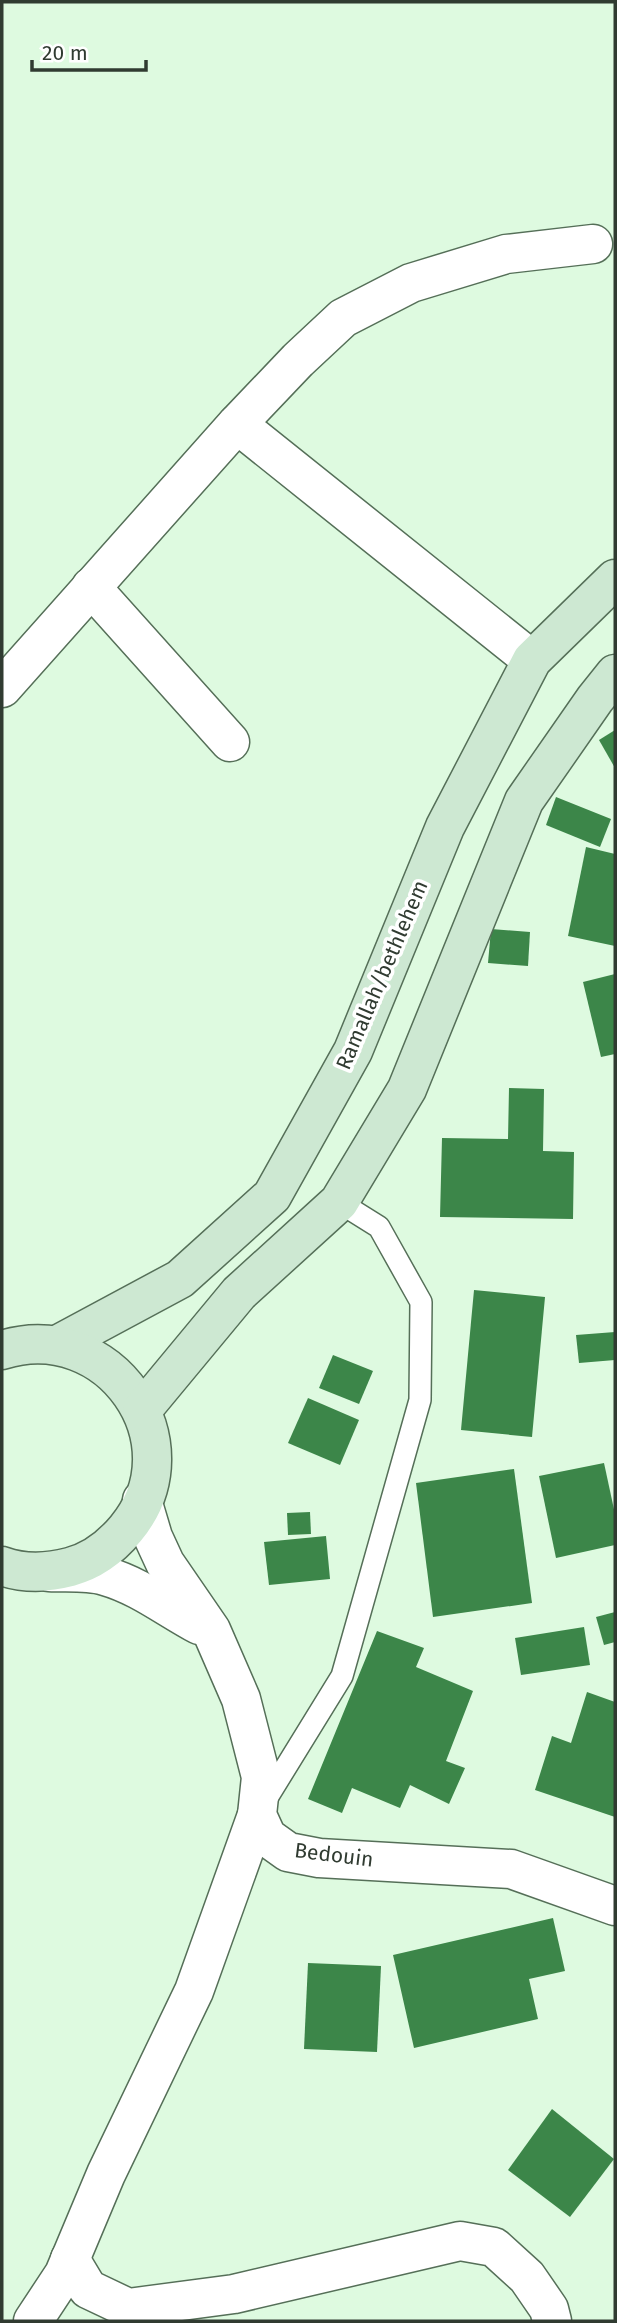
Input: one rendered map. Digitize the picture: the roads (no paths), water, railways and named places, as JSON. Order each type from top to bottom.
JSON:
[{"type":"main road","name":"Ramallah/bethlehem","points":[[59,1344],[180,1279],[272,1196],[354,1051],[444,827],[532,660],[615,579]]},
{"type":"main road","points":[[142,1410],[239,1293],[339,1202],[407,1089],[524,801],[615,674]]},
{"type":"main road","points":[[2,1350],[21,1343],[59,1344],[94,1357],[122,1380],[142,1410],[152,1446],[149,1483],[136,1517],[112,1546],[83,1563],[49,1572],[15,1571],[2,1566]]},
{"type":"street","points":[[2,688],[237,424],[298,360],[343,318],[411,283],[506,254],[593,244]]},
{"type":"street","points":[[237,424],[532,660]]},
{"type":"street","points":[[92,587],[230,742]]},
{"type":"street","points":[[33,2321],[64,2274],[106,2174],[194,1991],[257,1815],[261,1777],[241,1699],[211,1630],[165,1563],[153,1537],[142,1500]]},
{"type":"street","points":[[49,1572],[103,1575],[144,1590],[177,1613],[211,1630]]},
{"type":"street","name":"Bedouin","points":[[257,1815],[267,1837],[288,1852],[319,1858],[511,1869],[615,1906]]},
{"type":"street","points":[[70,2259],[88,2289],[128,2308],[234,2294],[460,2241],[494,2247],[527,2277],[549,2309],[552,2321]]},
{"type":"lane","points":[[257,1815],[342,1676],[420,1400],[421,1303],[379,1227],[339,1202]]}]
